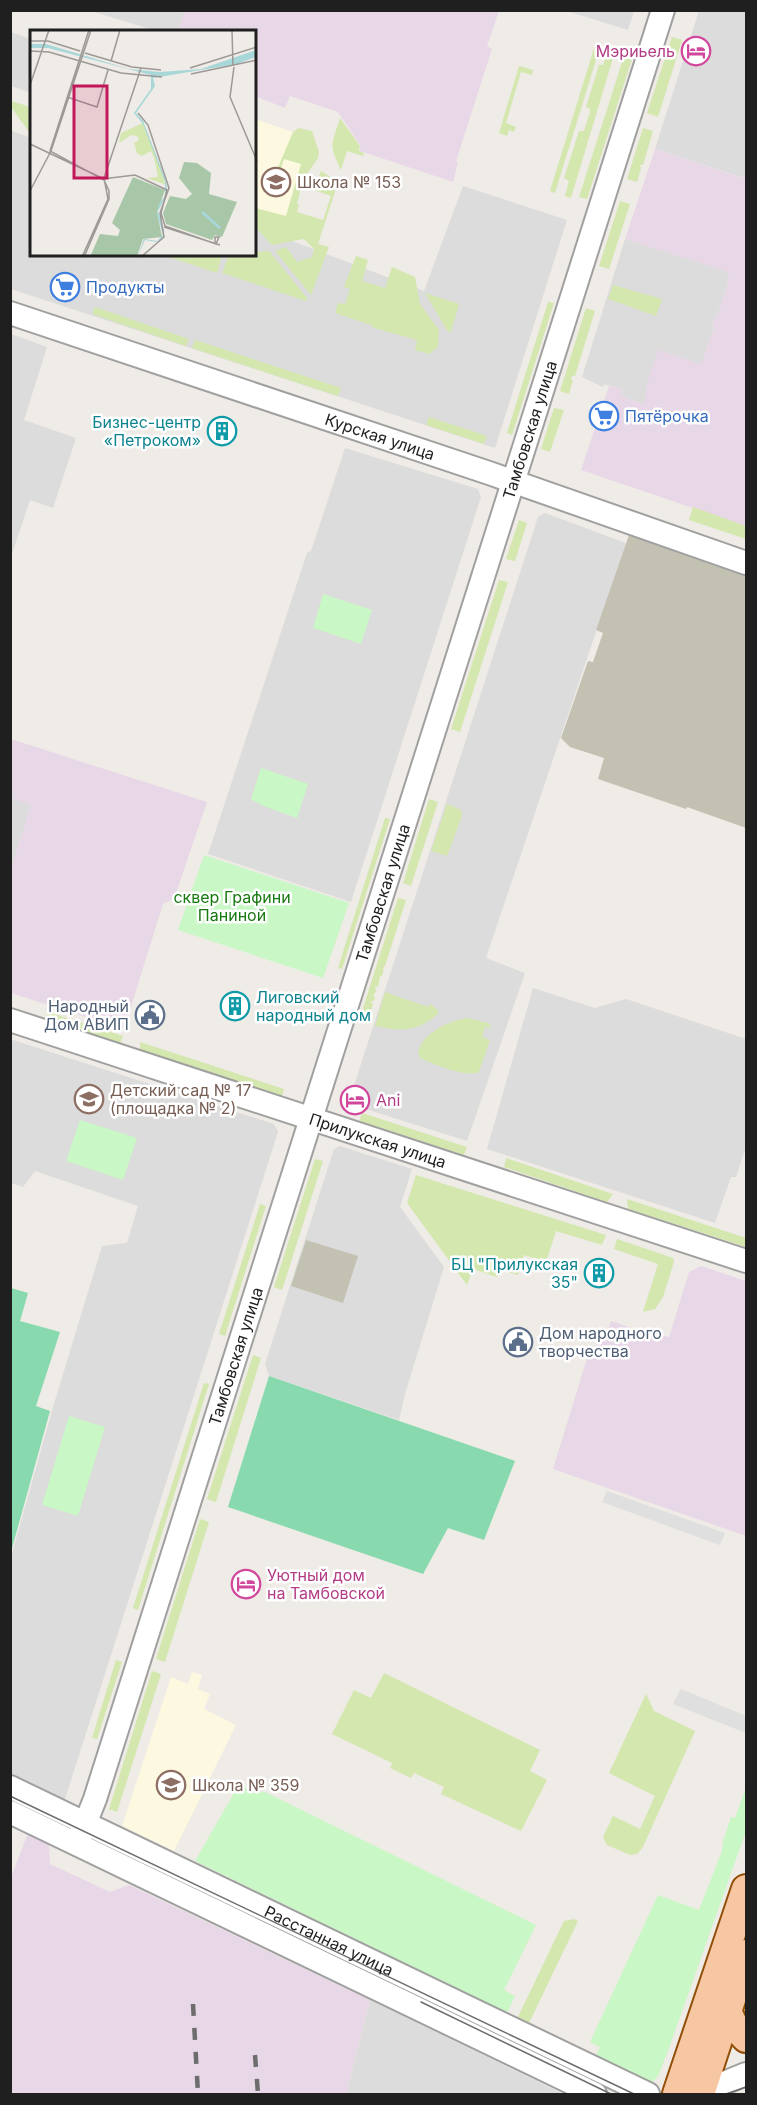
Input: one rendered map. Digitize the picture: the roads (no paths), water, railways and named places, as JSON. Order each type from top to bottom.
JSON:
[{"type":"main road","points":[[694,2094],[747,1889]]},
{"type":"main road","points":[[694,2094],[747,1954]]},
{"type":"main road","points":[[727,2011],[733,2024],[747,2038]]},
{"type":"street","name":"Тамбовская улица","points":[[77,1844],[87,1823],[663,10]]},
{"type":"street","name":"Курская улица","points":[[10,314],[514,482],[747,563]]},
{"type":"street","name":"Прилукская улица","points":[[10,1020],[747,1261]]},
{"type":"street","name":"Расстанная улица","points":[[10,1786],[648,2094]]},
{"type":"street","name":"Расстанная улица","points":[[10,1812],[595,2094]]},
{"type":"street","points":[[694,2094],[747,2074]]},
{"type":"tram line","points":[[10,1796],[634,2094]]},
{"type":"tram line","points":[[421,2002],[611,2094]]},
{"type":"tram line","points":[[726,2094],[746,2087]]},
{"type":"railway","points":[[193,2004],[198,2094]]},
{"type":"railway","points":[[255,2055],[258,2094]]},
{"type":"place","name":"Мэриьель","points":[[696,51]]},
{"type":"place","name":"Школа № 153","points":[[276,182]]},
{"type":"place","name":"Продукты","points":[[65,287]]},
{"type":"place","name":"Пятёрочка","points":[[604,416]]},
{"type":"place","name":"Бизнес-центр «Петроком»","points":[[222,431]]},
{"type":"place","name":"Лиговский народный дом","points":[[235,1006]]},
{"type":"place","name":"Народный Дом АВИП","points":[[150,1015]]},
{"type":"place","name":"Детский сад № 17 (площадка № 2)","points":[[89,1099]]},
{"type":"place","name":"Ani","points":[[355,1100]]},
{"type":"place","name":"БЦ \"Прилукская 35\"","points":[[599,1273]]},
{"type":"place","name":"Дом народного творчества","points":[[518,1342]]},
{"type":"place","name":"Уютный дом на Тамбовской","points":[[246,1584]]},
{"type":"place","name":"Школа № 359","points":[[171,1785]]},
{"type":"park label","name":"сквер Графини Паниной","points":[[232,906]]}]
